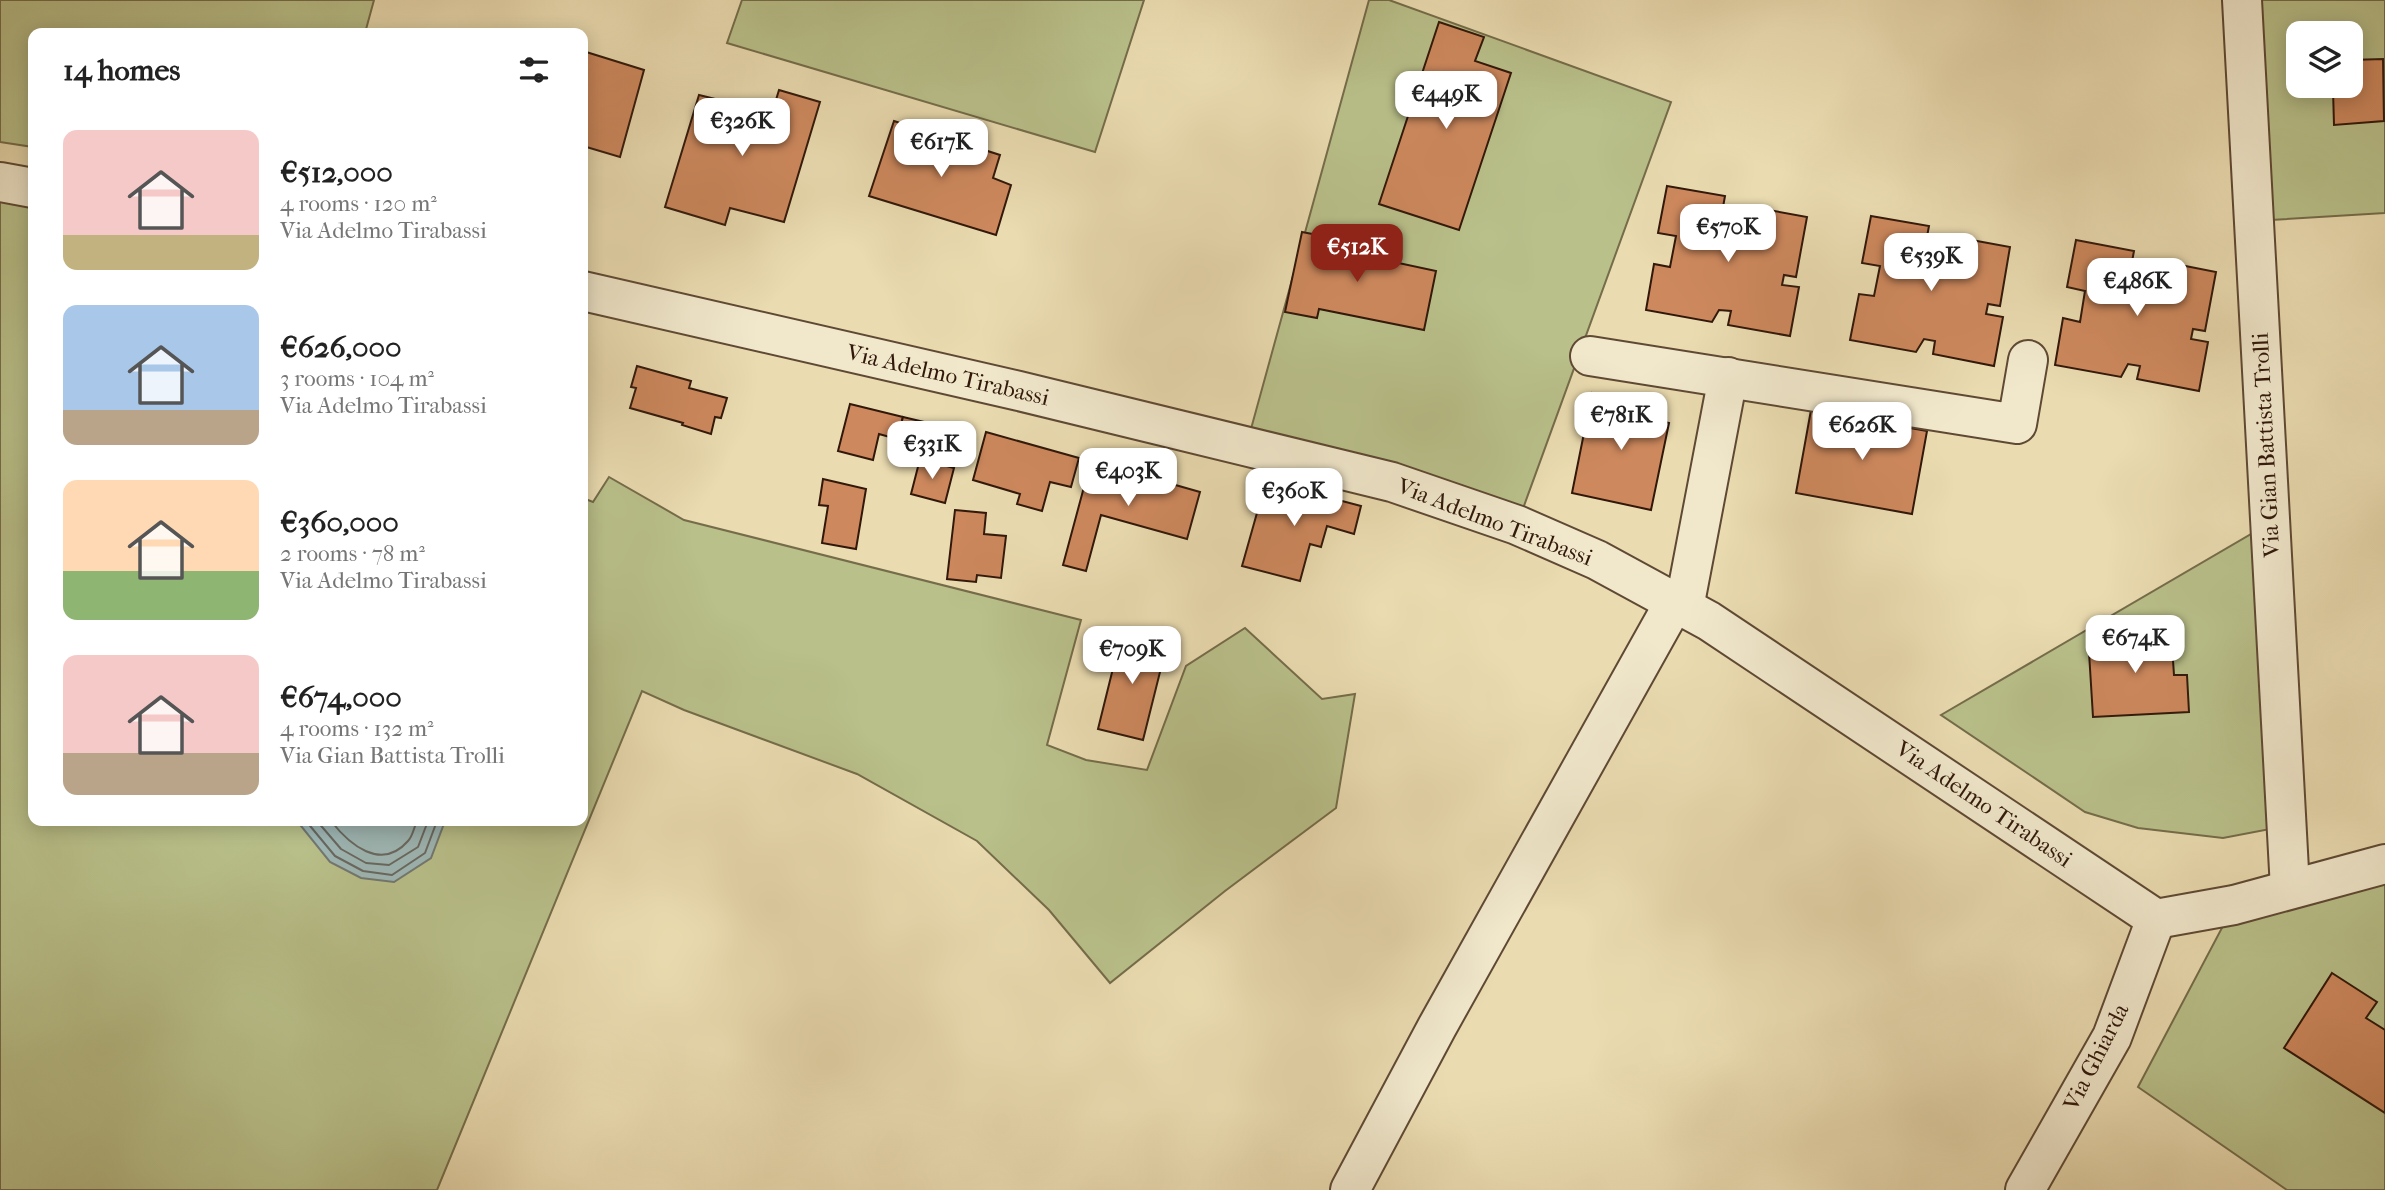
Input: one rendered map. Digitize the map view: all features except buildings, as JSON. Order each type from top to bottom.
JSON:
[{"type":"street","name":"Via Gian Battista Trolli","points":[[2242,0],[2290,890]]},
{"type":"street","points":[[0,182],[28,187]]},
{"type":"street","name":"Via Adelmo Tirabassi","points":[[588,291],[1019,391],[1392,482],[1517,525],[1597,560],[1732,636],[2156,919]]},
{"type":"street","points":[[1590,356],[2017,424],[2028,360]]},
{"type":"street","points":[[1350,1190],[1464,978],[1679,605],[1728,377]]},
{"type":"street","points":[[2156,919],[2234,905],[2385,864]]},
{"type":"street","name":"Via Ghiarda","points":[[2025,1190],[2112,1037],[2156,919]]},
{"type":"green space","points":[[0,0],[374,0],[366,28],[28,28],[28,146],[0,142]]},
{"type":"green space","points":[[742,0],[1144,0],[1095,152],[727,43]]},
{"type":"green space","points":[[1369,0],[1389,0],[1671,102],[1517,525],[1246,447]]},
{"type":"green space","points":[[2242,0],[2385,0],[2385,213],[2254,221]]},
{"type":"green space","points":[[0,182],[28,187],[28,826],[587,826],[437,1190],[0,1190]]},
{"type":"green space","points":[[609,477],[684,520],[1081,620],[1047,745],[1086,760],[1147,770],[1186,666],[1245,628],[1322,699],[1355,694],[1336,808],[1225,891],[1110,983],[1049,910],[977,841],[857,774],[684,710],[642,691],[588,822],[588,500],[593,502]]},
{"type":"green space","points":[[2270,523],[2286,826],[2223,838],[2138,828],[2085,812],[1941,715]]},
{"type":"green space","points":[[2385,864],[2385,1190],[2287,1190],[2138,1087],[2234,905]]},
{"type":"water","points":[[301,826],[443,826],[431,858],[394,882],[361,878],[330,862]]}]
